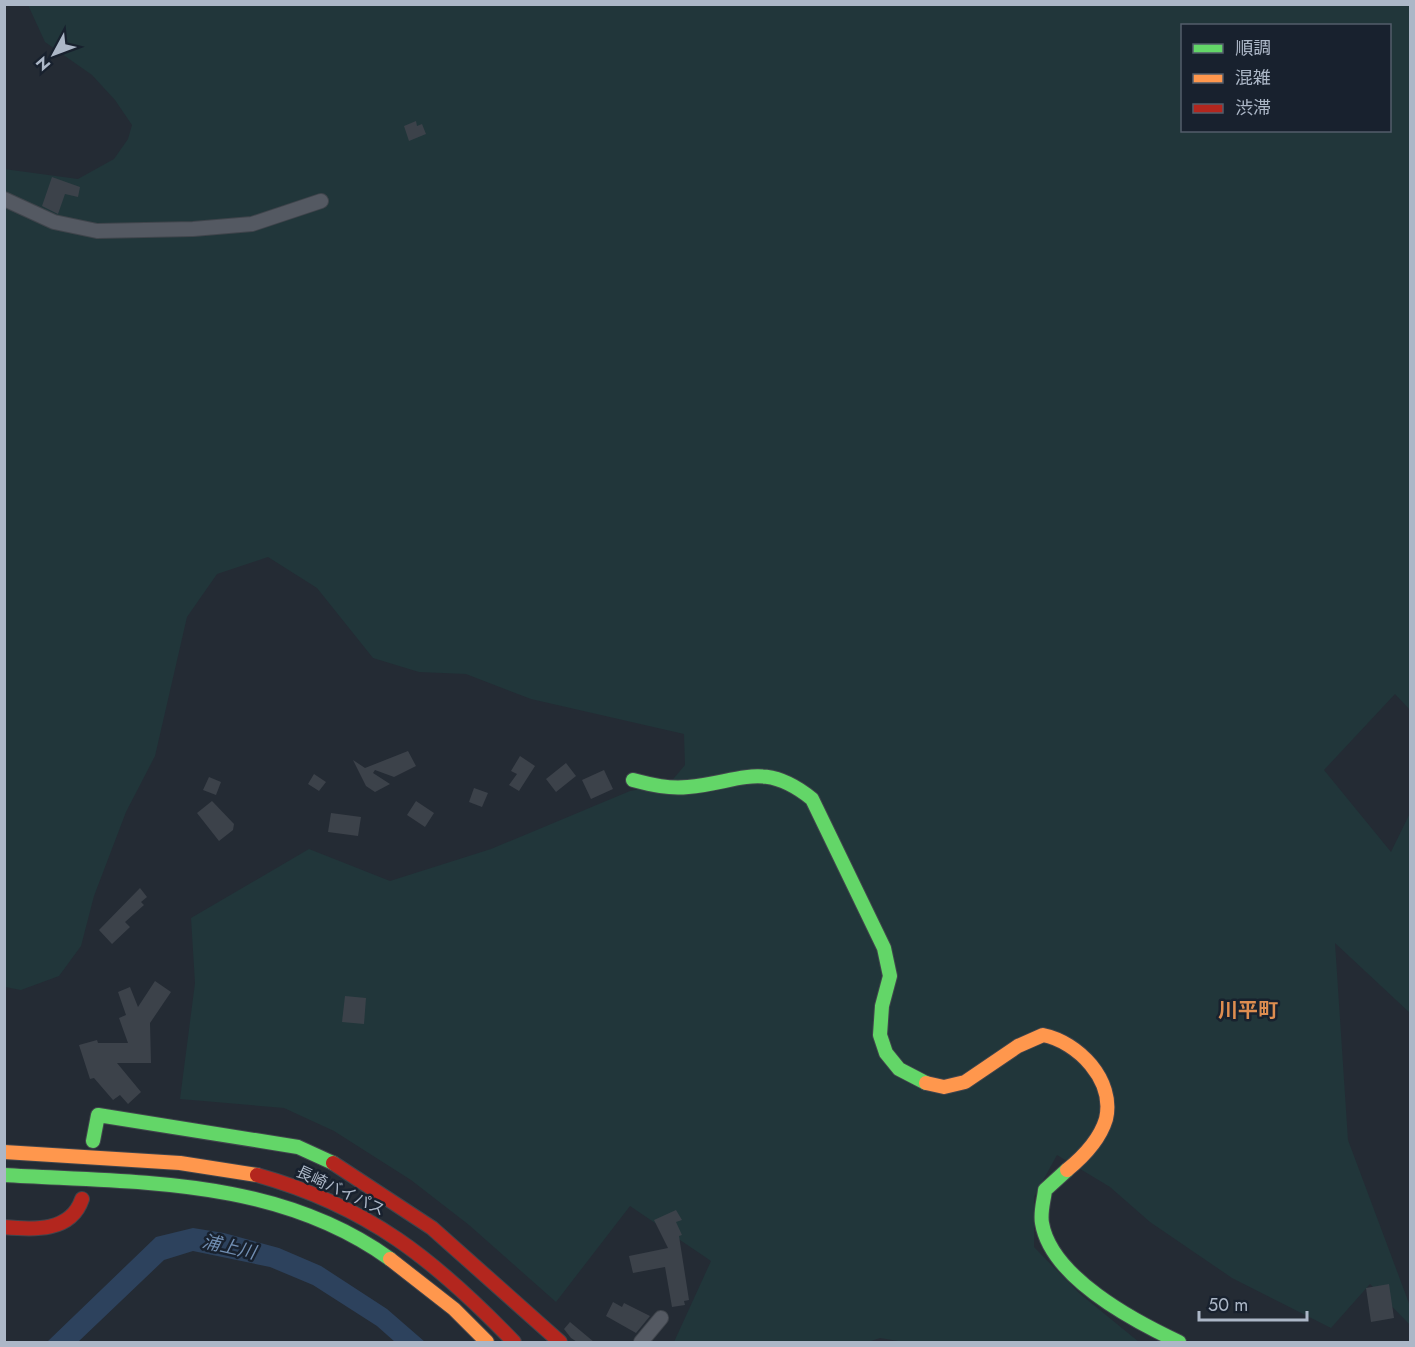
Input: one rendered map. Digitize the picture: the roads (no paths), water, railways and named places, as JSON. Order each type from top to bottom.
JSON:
[{"type":"main road","points":[[633,780],[669,788],[765,774],[800,786],[812,799],[884,948],[890,976],[882,1006],[880,1035],[886,1053],[899,1069],[919,1082],[944,1087],[964,1082],[1018,1046],[1043,1035],[1074,1045],[1099,1075],[1107,1097],[1106,1115],[1100,1135],[1089,1152],[1045,1190],[1042,1222],[1051,1248],[1063,1264],[1143,1327],[1179,1342]]},
{"type":"main road","points":[[93,1141],[98,1115],[298,1147],[357,1177],[432,1228],[561,1342]]},
{"type":"main road","name":"長崎バイパス","points":[[4,1152],[208,1166],[269,1177],[311,1191],[368,1218],[401,1238],[458,1284],[514,1342]]},
{"type":"main road","points":[[4,1175],[177,1184],[230,1191],[298,1209],[354,1235],[405,1268],[450,1306],[487,1342]]},
{"type":"main road","points":[[4,1227],[32,1231],[64,1223],[81,1206],[82,1199]]},
{"type":"street","points":[[4,199],[54,222],[97,231],[193,229],[252,224],[321,201]]},
{"type":"street","points":[[641,1342],[660,1318]]},
{"type":"water","name":"浦上川","points":[[193,1228],[224,1233],[279,1248],[321,1266],[387,1309],[425,1342],[395,1342],[377,1326],[313,1285],[270,1267],[193,1251],[164,1260],[78,1342],[47,1342],[156,1237]]},
{"type":"district","name":"川平町","points":[[1248,1010]]}]
